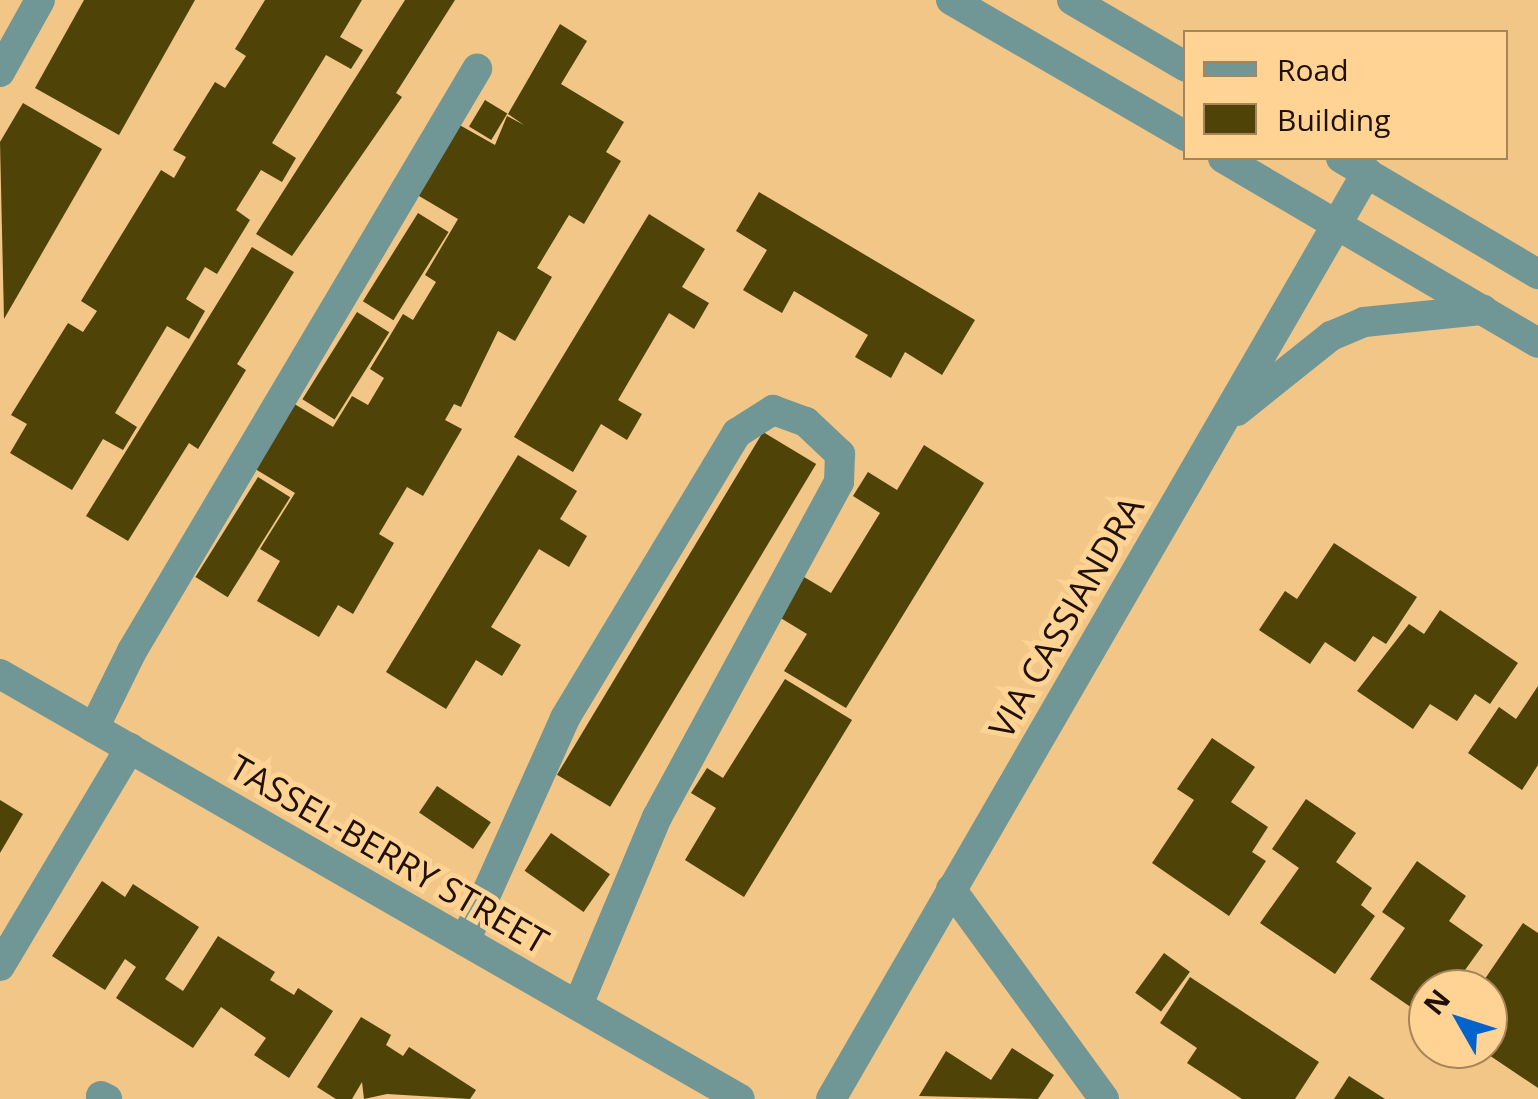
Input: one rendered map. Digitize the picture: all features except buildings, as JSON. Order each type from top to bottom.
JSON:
[{"type":"street","points":[[0,72],[40,0]]},
{"type":"street","points":[[952,0],[1183,134]]},
{"type":"street","points":[[1072,0],[1183,64]]},
{"type":"street","points":[[94,728],[142,634],[477,69]]},
{"type":"street","points":[[1226,160],[1538,342]]},
{"type":"street","points":[[1354,165],[1538,274]]},
{"type":"street","name":"VIA CASSIANDRA","points":[[831,1099],[1336,223],[1354,165]]},
{"type":"street","points":[[1220,425],[1309,352],[1364,322],[1484,310]]},
{"type":"street","points":[[465,941],[565,718],[737,433],[773,410],[806,422],[840,454],[839,482],[657,817],[578,1005]]},
{"type":"street","name":"TASSEL-BERRY STREET","points":[[0,674],[740,1099]]},
{"type":"street","points":[[0,966],[130,748]]},
{"type":"street","points":[[951,889],[1104,1099]]}]
